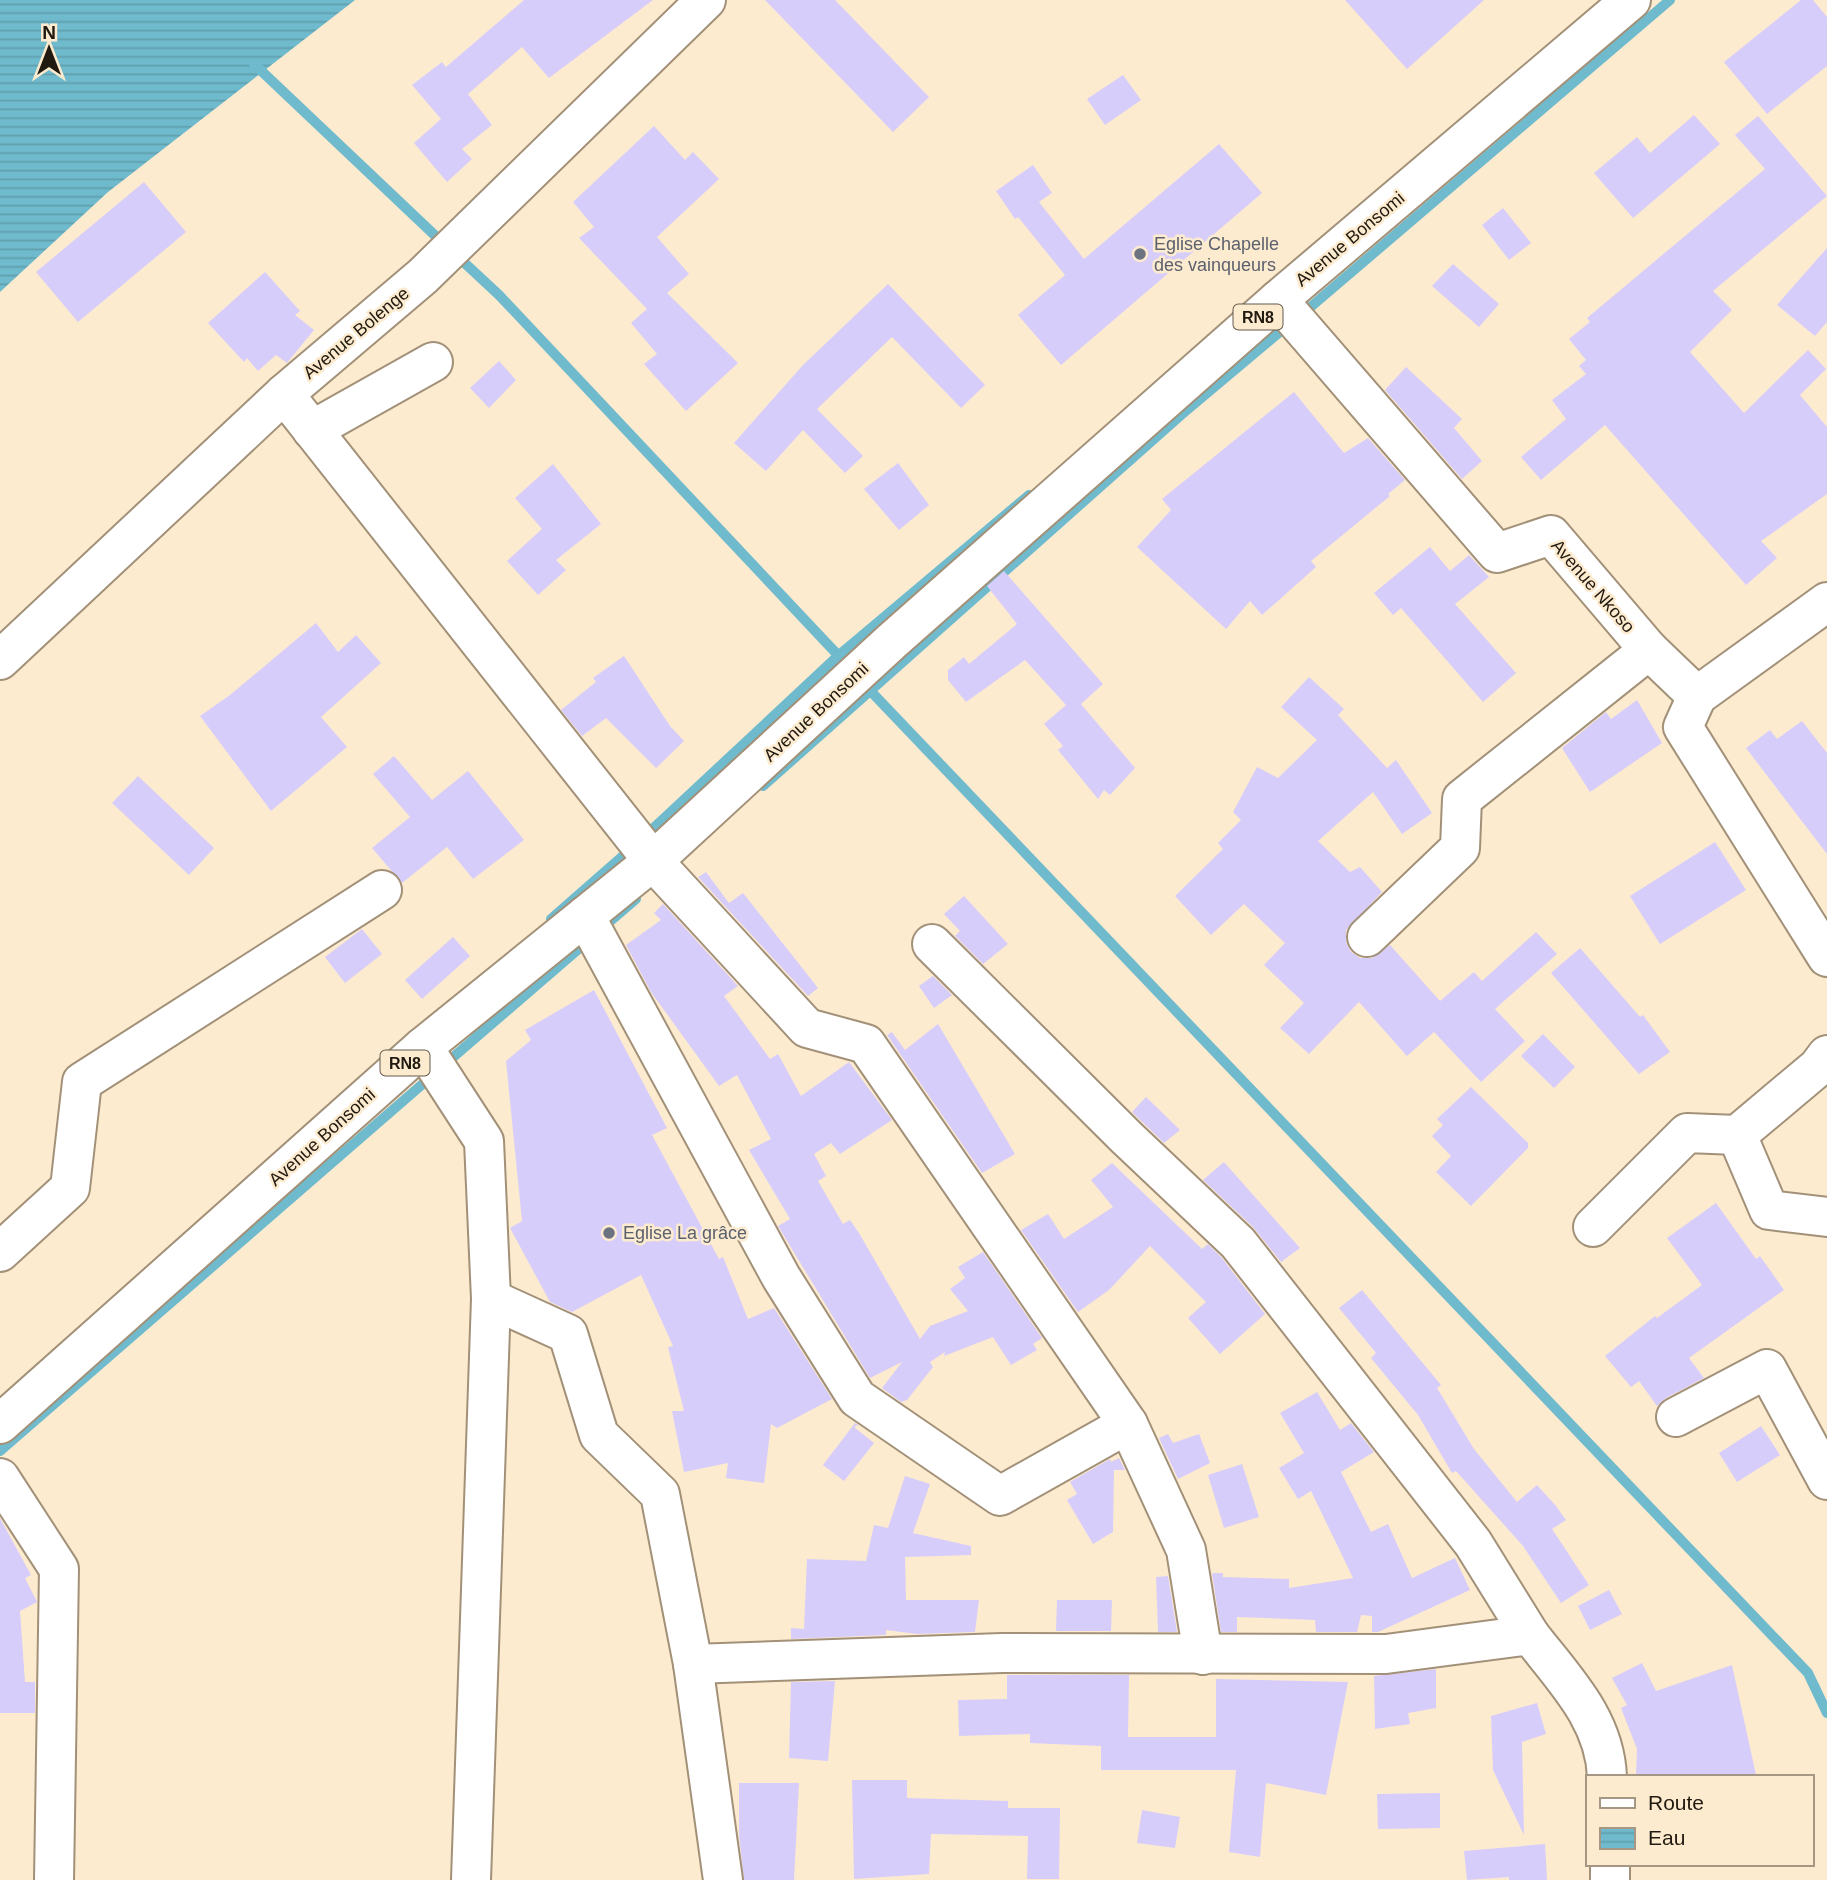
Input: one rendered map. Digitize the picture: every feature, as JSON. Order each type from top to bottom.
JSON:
[{"type":"street","name":"Avenue Bolenge","points":[[0,660],[284,394],[423,276],[706,0]]},
{"type":"street","name":"Avenue Bonsomi","points":[[0,1424],[423,1047],[653,861],[818,712],[892,641],[1278,300],[1631,0]]},
{"type":"street","name":"Avenue Nkoso","points":[[1278,300],[1497,554],[1551,535],[1649,650],[1697,696]]},
{"type":"street","points":[[312,430],[433,362]]},
{"type":"street","points":[[284,394],[653,861],[807,1028],[866,1044],[1128,1424],[1186,1550],[1203,1655]]},
{"type":"street","points":[[1827,602],[1697,696],[1683,727],[1827,957]]},
{"type":"street","points":[[1367,937],[1460,848],[1462,799],[1649,650]]},
{"type":"street","points":[[0,1252],[70,1188],[82,1082],[382,890]]},
{"type":"street","points":[[585,916],[781,1277],[857,1398],[1000,1496],[1128,1424]]},
{"type":"street","points":[[932,944],[1127,1138],[1238,1243],[1473,1543],[1530,1635],[1591,1714],[1606,1752],[1607,1775]]},
{"type":"street","points":[[423,1047],[484,1141],[491,1299],[471,1880]]},
{"type":"street","points":[[1594,1227],[1687,1133],[1737,1135],[1818,1067],[1827,1055]]},
{"type":"street","points":[[1737,1135],[1769,1210],[1827,1217]]},
{"type":"street","points":[[491,1299],[568,1334],[598,1435],[660,1494],[693,1664],[723,1880]]},
{"type":"street","points":[[1676,1417],[1767,1369],[1827,1480]]},
{"type":"street","points":[[0,1478],[59,1569],[54,1880]]},
{"type":"street","points":[[693,1664],[1002,1653],[1386,1654],[1530,1635]]},
{"type":"water","points":[[0,0],[355,0],[108,192],[0,292]]},
{"type":"building","points":[[524,0],[653,0],[549,78],[522,47],[468,94],[492,125],[462,149],[472,159],[447,182],[414,143],[441,119],[412,85],[442,62],[446,67]]},
{"type":"building","points":[[765,0],[835,0],[929,97],[893,132]]},
{"type":"building","points":[[1345,0],[1484,0],[1407,69]]},
{"type":"building","points":[[1801,0],[1813,0],[1827,17],[1827,66],[1767,114],[1724,62]]},
{"type":"building","points":[[1123,75],[1141,100],[1105,125],[1087,99]]},
{"type":"building","points":[[1694,115],[1720,144],[1633,218],[1594,173],[1637,137],[1650,153]]},
{"type":"building","points":[[1758,116],[1827,196],[1713,291],[1732,310],[1690,352],[1744,413],[1808,350],[1826,369],[1800,395],[1827,427],[1827,494],[1761,541],[1777,558],[1746,585],[1605,425],[1541,480],[1521,457],[1566,419],[1552,400],[1586,374],[1579,366],[1586,360],[1569,339],[1590,322],[1587,318],[1765,169],[1735,135]]},
{"type":"building","points":[[654,126],[685,160],[693,152],[719,179],[657,237],[689,274],[667,293],[738,363],[686,411],[644,364],[657,354],[631,323],[647,309],[579,238],[594,227],[573,202]]},
{"type":"building","name":"Eglise Chapelle des vainqueurs","points":[[1219,144],[1262,193],[1061,365],[1018,315],[1065,275],[1018,217],[1015,219],[996,191],[1033,165],[1052,193],[1039,202],[1084,259]]},
{"type":"building","points":[[144,182],[186,232],[78,322],[36,272]]},
{"type":"building","points":[[1503,208],[1531,243],[1509,260],[1482,225]]},
{"type":"building","points":[[1827,248],[1827,322],[1815,336],[1777,305]]},
{"type":"building","points":[[1453,264],[1499,304],[1479,327],[1432,286]]},
{"type":"building","points":[[265,272],[300,311],[295,315],[314,330],[287,363],[276,355],[258,371],[247,358],[244,362],[208,323]]},
{"type":"building","points":[[888,284],[985,385],[961,408],[892,337],[817,409],[863,456],[845,473],[803,430],[766,471],[734,443],[803,365]]},
{"type":"building","points":[[499,361],[516,380],[489,408],[470,388]]},
{"type":"building","points":[[1406,367],[1462,419],[1454,428],[1482,461],[1462,479],[1385,390]]},
{"type":"building","points":[[1294,392],[1344,453],[1368,438],[1405,480],[1388,494],[1390,496],[1311,561],[1316,567],[1262,615],[1250,601],[1226,629],[1137,547],[1171,510],[1162,499]]},
{"type":"building","points":[[898,463],[929,505],[899,530],[864,489]]},
{"type":"building","points":[[553,464],[601,524],[556,560],[566,570],[538,595],[507,561],[542,529],[515,498]]},
{"type":"building","points":[[1430,547],[1450,571],[1469,555],[1489,577],[1455,604],[1516,673],[1483,702],[1401,608],[1393,615],[1374,593]]},
{"type":"building","points":[[1004,571],[1103,684],[1081,704],[1135,768],[1110,795],[1104,790],[1098,799],[1058,750],[1063,746],[1044,724],[1066,705],[1025,660],[966,702],[948,680],[948,670],[964,657],[969,664],[1017,624],[987,586]]},
{"type":"building","points":[[316,623],[338,652],[356,635],[381,663],[321,717],[347,747],[271,811],[200,716],[230,695]]},
{"type":"building","points":[[624,656],[670,726],[684,741],[656,768],[606,718],[582,736],[561,710],[596,682],[593,678]]},
{"type":"building","points":[[1309,677],[1344,709],[1338,715],[1387,768],[1396,760],[1432,813],[1402,834],[1373,792],[1318,841],[1350,872],[1360,867],[1382,892],[1346,930],[1346,942],[1351,952],[1360,958],[1372,958],[1390,945],[1440,1001],[1474,972],[1482,981],[1536,932],[1557,954],[1495,1009],[1525,1041],[1481,1082],[1434,1032],[1407,1056],[1359,1002],[1309,1054],[1280,1028],[1304,1003],[1264,965],[1285,943],[1244,904],[1211,935],[1175,896],[1223,849],[1218,843],[1241,820],[1233,812],[1257,767],[1278,778],[1317,740],[1281,707]]},
{"type":"building","points":[[1637,700],[1662,743],[1590,792],[1562,748],[1606,712],[1611,719]]},
{"type":"building","points":[[1802,721],[1827,753],[1827,854],[1746,748],[1770,730],[1777,739]]},
{"type":"building","points":[[394,756],[432,800],[468,771],[524,840],[473,879],[447,847],[402,883],[372,848],[410,817],[373,774]]},
{"type":"building","points":[[138,776],[214,848],[189,875],[112,803]]},
{"type":"building","points":[[1715,842],[1746,890],[1660,944],[1630,896]]},
{"type":"building","points":[[706,872],[729,903],[743,893],[818,988],[808,996],[698,877]]},
{"type":"building","points":[[964,896],[1008,944],[983,964],[955,936],[960,931],[944,914]]},
{"type":"building","points":[[663,904],[738,986],[724,996],[770,1059],[778,1054],[801,1096],[849,1062],[892,1120],[840,1154],[831,1143],[814,1154],[826,1176],[818,1181],[843,1224],[850,1220],[859,1233],[920,1339],[930,1326],[968,1311],[950,1289],[965,1278],[958,1267],[983,1252],[1042,1338],[1033,1344],[1037,1350],[1011,1365],[993,1337],[944,1356],[945,1352],[930,1362],[933,1367],[907,1400],[901,1402],[882,1388],[902,1362],[870,1378],[778,1226],[790,1219],[749,1150],[771,1139],[737,1075],[719,1086],[651,992],[626,945],[661,920],[654,913]]},
{"type":"building","points":[[362,929],[382,954],[345,983],[325,957]]},
{"type":"building","points":[[453,937],[470,956],[422,999],[405,980]]},
{"type":"building","points":[[1580,948],[1640,1017],[1643,1015],[1670,1052],[1639,1074],[1551,973]]},
{"type":"building","points":[[933,976],[952,995],[934,1008],[919,986]]},
{"type":"building","points":[[594,990],[667,1128],[652,1135],[719,1259],[723,1257],[748,1319],[774,1308],[832,1399],[777,1428],[771,1424],[764,1483],[726,1478],[728,1463],[684,1472],[672,1411],[684,1411],[668,1347],[673,1346],[641,1275],[572,1312],[550,1302],[510,1228],[522,1221],[506,1061],[531,1040],[525,1030]]},
{"type":"building","points":[[938,1024],[1015,1154],[982,1173],[887,1035],[892,1032],[905,1050]]},
{"type":"building","points":[[1543,1034],[1575,1067],[1554,1088],[1521,1056]]},
{"type":"building","points":[[1471,1087],[1528,1143],[1528,1148],[1471,1206],[1436,1172],[1451,1156],[1432,1136],[1443,1125],[1437,1119]]},
{"type":"building","points":[[1146,1097],[1180,1130],[1164,1143],[1132,1112]]},
{"type":"building","points":[[1224,1162],[1300,1248],[1281,1262],[1253,1227],[1203,1180]]},
{"type":"building","points":[[1112,1163],[1202,1249],[1208,1244],[1265,1314],[1220,1354],[1188,1318],[1206,1302],[1150,1246],[1109,1290],[1078,1312],[1021,1230],[1048,1214],[1064,1239],[1113,1207],[1091,1180]]},
{"type":"building","points":[[1716,1203],[1756,1259],[1760,1256],[1784,1290],[1689,1358],[1704,1378],[1666,1398],[1657,1406],[1639,1381],[1631,1387],[1605,1356],[1655,1316],[1657,1318],[1702,1285],[1667,1238]]},
{"type":"building","points":[[1362,1290],[1441,1385],[1437,1388],[1474,1449],[1517,1502],[1537,1485],[1556,1506],[1566,1520],[1552,1529],[1589,1585],[1561,1603],[1523,1546],[1456,1471],[1452,1473],[1418,1415],[1371,1358],[1376,1353],[1339,1308]]},
{"type":"building","points":[[1317,1392],[1340,1430],[1351,1423],[1374,1452],[1341,1472],[1371,1532],[1388,1524],[1412,1578],[1455,1558],[1470,1590],[1378,1632],[1372,1632],[1372,1616],[1361,1615],[1357,1632],[1316,1632],[1315,1620],[1237,1617],[1237,1632],[1221,1632],[1212,1573],[1223,1573],[1223,1577],[1289,1579],[1289,1588],[1353,1578],[1311,1491],[1298,1499],[1279,1468],[1304,1453],[1280,1413]]},
{"type":"building","points":[[855,1423],[858,1425],[854,1427],[874,1443],[844,1481],[823,1465]]},
{"type":"building","points":[[1761,1426],[1780,1455],[1737,1482],[1719,1453]]},
{"type":"building","points":[[1168,1434],[1173,1443],[1199,1434],[1210,1463],[1178,1479],[1159,1438]]},
{"type":"building","points":[[1119,1458],[1125,1470],[1114,1470],[1113,1532],[1093,1544],[1067,1500],[1077,1494],[1070,1482],[1110,1459],[1111,1462]]},
{"type":"building","points":[[1242,1464],[1259,1517],[1224,1528],[1208,1475]]},
{"type":"building","points":[[905,1476],[930,1484],[913,1533],[971,1546],[971,1555],[905,1557],[906,1600],[979,1600],[975,1632],[917,1634],[886,1630],[886,1635],[791,1639],[791,1628],[804,1629],[807,1559],[866,1561],[874,1525],[888,1528]]},
{"type":"building","points":[[0,1518],[31,1575],[25,1578],[37,1602],[20,1611],[25,1682],[35,1682],[35,1713],[0,1713]]},
{"type":"building","points":[[1168,1576],[1177,1632],[1158,1632],[1156,1577]]},
{"type":"building","points":[[1609,1590],[1622,1614],[1590,1630],[1578,1606]]},
{"type":"building","points":[[1057,1600],[1112,1600],[1111,1631],[1056,1631]]},
{"type":"building","points":[[1642,1663],[1656,1691],[1732,1665],[1756,1775],[1636,1774],[1637,1749],[1621,1708],[1627,1705],[1612,1678]]},
{"type":"building","points":[[1436,1669],[1436,1708],[1408,1713],[1410,1724],[1375,1729],[1374,1676]]},
{"type":"building","points":[[1007,1675],[1129,1675],[1128,1737],[1216,1737],[1216,1679],[1348,1682],[1326,1795],[1266,1783],[1260,1857],[1229,1852],[1236,1770],[1101,1770],[1101,1746],[1030,1743],[1030,1734],[959,1736],[958,1700],[1007,1699]]},
{"type":"building","points":[[835,1681],[828,1761],[789,1758],[791,1682]]},
{"type":"building","points":[[1537,1703],[1546,1734],[1522,1742],[1524,1835],[1493,1770],[1491,1716]]},
{"type":"building","points":[[852,1780],[907,1780],[907,1798],[1008,1801],[1008,1808],[1060,1808],[1059,1879],[1027,1879],[1028,1836],[931,1834],[929,1874],[854,1879]]},
{"type":"building","points":[[739,1783],[799,1783],[794,1880],[744,1880],[739,1835]]},
{"type":"building","points":[[1440,1793],[1440,1828],[1378,1829],[1377,1794]]},
{"type":"building","points":[[1142,1810],[1180,1817],[1175,1848],[1137,1843]]},
{"type":"building","points":[[1545,1844],[1547,1880],[1509,1880],[1509,1877],[1467,1880],[1464,1851]]},
{"type":"waterway","points":[[1300,316],[1670,0]]},
{"type":"waterway","points":[[254,64],[444,244]]},
{"type":"waterway","points":[[455,254],[499,295],[851,669]]},
{"type":"waterway","points":[[763,786],[1181,415],[1288,325]]},
{"type":"waterway","points":[[643,838],[839,655],[1029,495]]},
{"type":"waterway","points":[[860,680],[1808,1673],[1827,1713]]},
{"type":"waterway","points":[[551,919],[632,848]]},
{"type":"waterway","points":[[600,930],[636,899]]},
{"type":"waterway","points":[[444,1065],[589,940]]},
{"type":"waterway","points":[[0,1451],[433,1075]]},
{"type":"place","name":"Eglise Chapelle des vainqueurs","points":[[1140,254]]},
{"type":"place","name":"Eglise La grâce","points":[[609,1233]]}]
